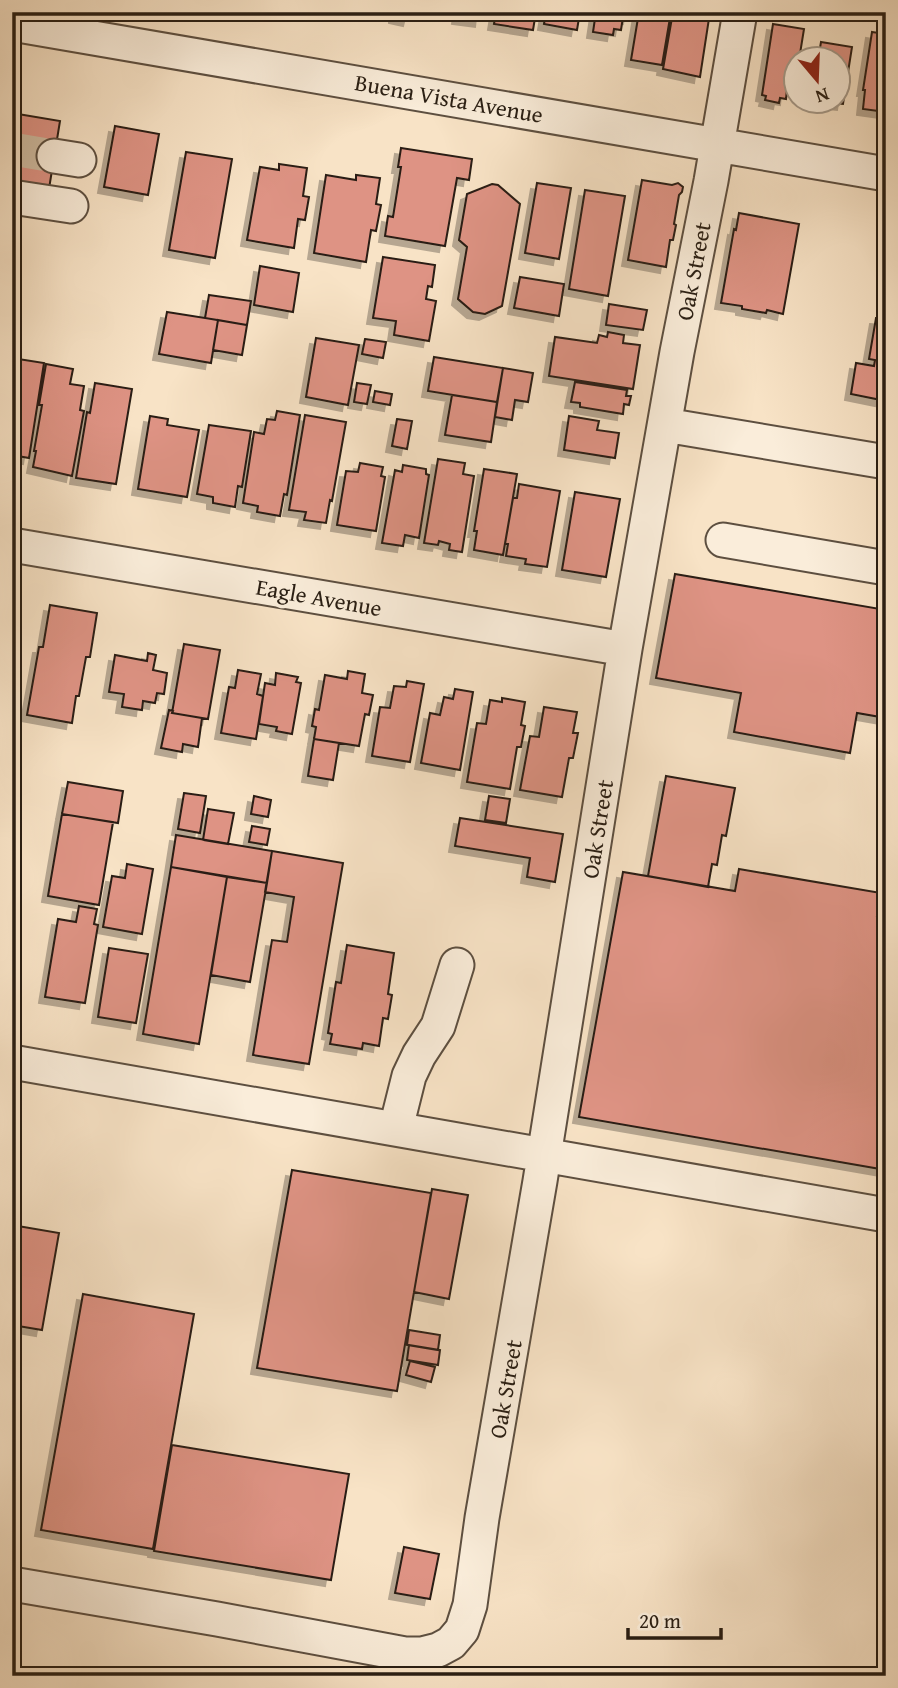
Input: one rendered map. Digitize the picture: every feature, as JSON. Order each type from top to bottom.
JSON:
[{"type":"street","name":"Oak Street","points":[[12,1584],[405,1654],[438,1650],[451,1643],[462,1630],[470,1605],[625,649],[740,12]]},
{"type":"street","name":"Buena Vista Avenue","points":[[12,24],[886,174]]},
{"type":"street","points":[[12,197],[71,206]]},
{"type":"street","points":[[665,425],[886,462]]},
{"type":"street","points":[[723,540],[886,568]]},
{"type":"street","name":"Eagle Avenue","points":[[12,545],[625,649]]},
{"type":"street","points":[[396,1128],[409,1076],[438,1026],[457,965]]},
{"type":"street","points":[[12,1062],[886,1214]]},
{"type":"building","points":[[387,12],[411,12],[409,20]]},
{"type":"building","points":[[459,12],[482,12],[481,21],[458,18]]},
{"type":"building","points":[[496,12],[536,12],[533,30],[494,24]]},
{"type":"building","points":[[546,12],[580,12],[577,30],[544,24]]},
{"type":"building","points":[[596,12],[630,12],[629,18],[623,17],[621,30],[614,29],[613,35],[593,32]]},
{"type":"building","points":[[639,12],[671,12],[662,65],[631,60]]},
{"type":"building","points":[[673,12],[710,12],[700,77],[663,69]]},
{"type":"building","points":[[773,24],[804,29],[801,46],[782,46],[782,98],[779,103],[765,100],[766,96],[762,95]]},
{"type":"building","points":[[872,32],[886,34],[886,112],[863,109],[863,90]]},
{"type":"building","points":[[821,42],[846,46],[820,46]]},
{"type":"building","points":[[12,113],[60,121],[47,201],[12,195]]},
{"type":"building","points":[[115,126],[159,134],[148,195],[104,187]]},
{"type":"building","points":[[401,148],[472,159],[469,180],[457,178],[445,246],[385,236],[388,216],[393,217],[401,167],[398,167]]},
{"type":"building","points":[[186,152],[232,159],[215,258],[169,250]]},
{"type":"building","points":[[279,164],[307,168],[303,196],[309,197],[305,220],[298,219],[294,248],[247,240],[260,167],[279,170]]},
{"type":"building","points":[[326,175],[356,180],[356,175],[380,178],[376,204],[381,205],[376,231],[371,230],[366,262],[314,253]]},
{"type":"building","points":[[642,180],[672,185],[678,183],[683,187],[679,195],[676,225],[673,240],[670,240],[666,267],[628,260]]},
{"type":"building","points":[[537,183],[571,188],[559,259],[525,253]]},
{"type":"building","points":[[492,184],[498,185],[520,204],[502,306],[485,314],[473,312],[458,299],[467,247],[459,240],[467,194]]},
{"type":"building","points":[[585,190],[625,196],[608,296],[569,289]]},
{"type":"building","points":[[739,213],[799,224],[783,314],[742,309],[742,306],[721,303]]},
{"type":"building","points":[[383,257],[435,265],[432,287],[428,286],[426,299],[436,301],[429,341],[394,335],[396,321],[373,318]]},
{"type":"building","points":[[260,266],[299,273],[293,312],[254,305]]},
{"type":"building","points":[[520,277],[564,284],[559,316],[514,308]]},
{"type":"building","points":[[209,295],[251,301],[247,325],[205,318]]},
{"type":"building","points":[[609,304],[647,310],[643,330],[606,325]]},
{"type":"building","points":[[167,312],[218,320],[211,363],[159,354]]},
{"type":"building","points":[[876,318],[886,319],[886,375],[881,400],[851,394],[856,363],[874,366],[875,360],[869,359]]},
{"type":"building","points":[[218,320],[247,325],[242,355],[213,350]]},
{"type":"building","points":[[608,332],[624,335],[623,343],[640,345],[633,389],[549,376],[555,337],[597,343],[599,335],[607,337]]},
{"type":"building","points":[[316,338],[359,345],[348,405],[306,397]]},
{"type":"building","points":[[365,339],[386,342],[383,358],[362,354]]},
{"type":"building","points":[[434,357],[503,368],[497,402],[428,391]]},
{"type":"building","points":[[12,358],[44,363],[29,458],[12,455]]},
{"type":"building","points":[[46,364],[73,369],[70,384],[84,386],[80,410],[84,411],[72,476],[33,467]]},
{"type":"building","points":[[503,368],[533,373],[528,402],[515,400],[512,420],[495,417]]},
{"type":"building","points":[[575,382],[627,390],[626,396],[631,396],[629,405],[624,404],[623,414],[580,407],[580,403],[571,402]]},
{"type":"building","points":[[95,383],[132,389],[116,484],[76,478],[87,412],[90,413]]},
{"type":"building","points":[[357,383],[371,385],[367,404],[354,402]]},
{"type":"building","points":[[375,391],[392,394],[390,405],[373,402]]},
{"type":"building","points":[[452,395],[497,402],[491,442],[445,435]]},
{"type":"building","points":[[277,411],[300,415],[287,495],[284,494],[280,516],[257,512],[258,506],[243,503],[254,432],[264,434],[267,419],[275,420]]},
{"type":"building","points":[[305,415],[346,422],[326,523],[304,520],[306,512],[289,510]]},
{"type":"building","points":[[150,416],[168,419],[167,425],[199,430],[187,497],[138,489]]},
{"type":"building","points":[[569,416],[599,421],[597,430],[619,433],[615,458],[564,450]]},
{"type":"building","points":[[397,419],[412,421],[407,449],[392,446]]},
{"type":"building","points":[[209,425],[251,431],[242,487],[238,486],[235,507],[213,503],[213,497],[197,494]]},
{"type":"building","points":[[438,459],[465,463],[463,474],[474,476],[462,552],[449,550],[450,544],[439,541],[438,545],[424,543]]},
{"type":"building","points":[[360,463],[383,467],[381,476],[385,477],[376,531],[337,525],[346,471],[358,472]]},
{"type":"building","points":[[403,465],[426,469],[426,474],[429,475],[419,538],[405,535],[403,546],[382,543],[395,470],[402,472]]},
{"type":"building","points":[[484,469],[517,474],[503,555],[474,550],[477,531],[474,531]]},
{"type":"building","points":[[519,484],[560,491],[547,567],[525,564],[526,559],[506,556],[508,544],[505,544],[513,498],[517,498]]},
{"type":"building","points":[[575,492],[620,499],[606,577],[562,570]]},
{"type":"building","points":[[675,574],[886,610],[886,718],[857,713],[850,753],[734,732],[741,693],[656,678]]},
{"type":"building","points":[[50,605],[97,613],[90,657],[86,657],[72,723],[27,715],[39,647],[43,647]]},
{"type":"building","points":[[184,644],[220,650],[208,719],[172,713]]},
{"type":"building","points":[[148,653],[156,655],[153,670],[167,673],[164,694],[157,693],[155,703],[143,701],[142,710],[122,707],[124,694],[109,692],[115,655],[147,661]]},
{"type":"building","points":[[238,670],[261,674],[257,694],[263,696],[256,739],[221,733],[229,687],[235,688]]},
{"type":"building","points":[[348,671],[365,674],[362,693],[373,695],[369,715],[365,714],[359,746],[314,739],[316,727],[312,726],[315,709],[319,710],[325,675],[347,679]]},
{"type":"building","points":[[276,673],[298,677],[296,682],[301,683],[292,734],[276,731],[277,727],[259,724],[265,683],[275,685]]},
{"type":"building","points":[[407,681],[424,684],[410,762],[372,756],[380,707],[390,708],[394,686],[406,687]]},
{"type":"building","points":[[455,689],[473,692],[460,770],[421,763],[430,713],[440,715],[444,697],[453,699]]},
{"type":"building","points":[[502,698],[525,702],[521,725],[525,726],[521,747],[517,747],[510,789],[467,782],[477,723],[486,724],[490,700],[502,702]]},
{"type":"building","points":[[544,707],[577,712],[573,733],[578,733],[573,758],[569,758],[562,797],[520,790],[530,736],[539,737]]},
{"type":"building","points":[[169,710],[173,711],[172,713],[202,718],[198,747],[183,744],[182,752],[161,748]]},
{"type":"building","points":[[314,739],[339,743],[333,780],[308,776]]},
{"type":"building","points":[[666,776],[735,788],[726,836],[722,835],[717,865],[712,864],[708,887],[648,876]]},
{"type":"building","points":[[68,782],[123,791],[118,823],[62,814]]},
{"type":"building","points":[[184,793],[206,796],[200,833],[178,829]]},
{"type":"building","points":[[254,796],[271,800],[268,817],[251,814]]},
{"type":"building","points":[[489,796],[510,799],[506,823],[485,820]]},
{"type":"building","points":[[208,809],[234,813],[228,844],[203,840]]},
{"type":"building","points":[[62,814],[113,822],[99,905],[48,896]]},
{"type":"building","points":[[460,818],[563,834],[555,882],[527,877],[530,858],[455,846]]},
{"type":"building","points":[[252,826],[270,829],[267,845],[249,842]]},
{"type":"building","points":[[176,835],[272,851],[267,883],[171,867]]},
{"type":"building","points":[[272,851],[343,863],[309,1064],[253,1055],[272,940],[287,942],[294,897],[265,892]]},
{"type":"building","points":[[127,864],[153,869],[142,934],[103,927],[112,876],[125,878]]},
{"type":"building","points":[[171,867],[227,877],[199,1044],[143,1034]]},
{"type":"building","points":[[739,869],[881,893],[877,916],[883,917],[886,903],[886,1170],[579,1117],[623,872],[735,891]]},
{"type":"building","points":[[227,877],[267,883],[250,982],[211,975]]},
{"type":"building","points":[[79,906],[97,909],[94,924],[98,925],[85,1003],[45,997],[58,919],[76,922]]},
{"type":"building","points":[[347,945],[394,953],[388,994],[392,995],[388,1019],[383,1018],[379,1046],[363,1043],[362,1049],[330,1044],[332,1034],[328,1033],[336,982],[341,983]]},
{"type":"building","points":[[109,948],[148,954],[136,1023],[98,1017]]},
{"type":"building","points":[[292,1170],[431,1193],[397,1391],[257,1368]]},
{"type":"building","points":[[432,1189],[468,1195],[449,1299],[414,1292]]},
{"type":"building","points":[[12,1225],[59,1233],[42,1330],[12,1325]]},
{"type":"building","points":[[83,1294],[194,1314],[153,1549],[41,1530]]},
{"type":"building","points":[[409,1330],[440,1335],[438,1350],[407,1345]]},
{"type":"building","points":[[409,1345],[440,1350],[438,1365],[407,1360]]},
{"type":"building","points":[[410,1361],[435,1367],[431,1382],[406,1375]]},
{"type":"building","points":[[172,1445],[349,1474],[331,1580],[154,1551]]},
{"type":"building","points":[[404,1547],[439,1554],[430,1599],[395,1593]]},
{"type":"tunnel","points":[[12,149],[54,156]]}]
